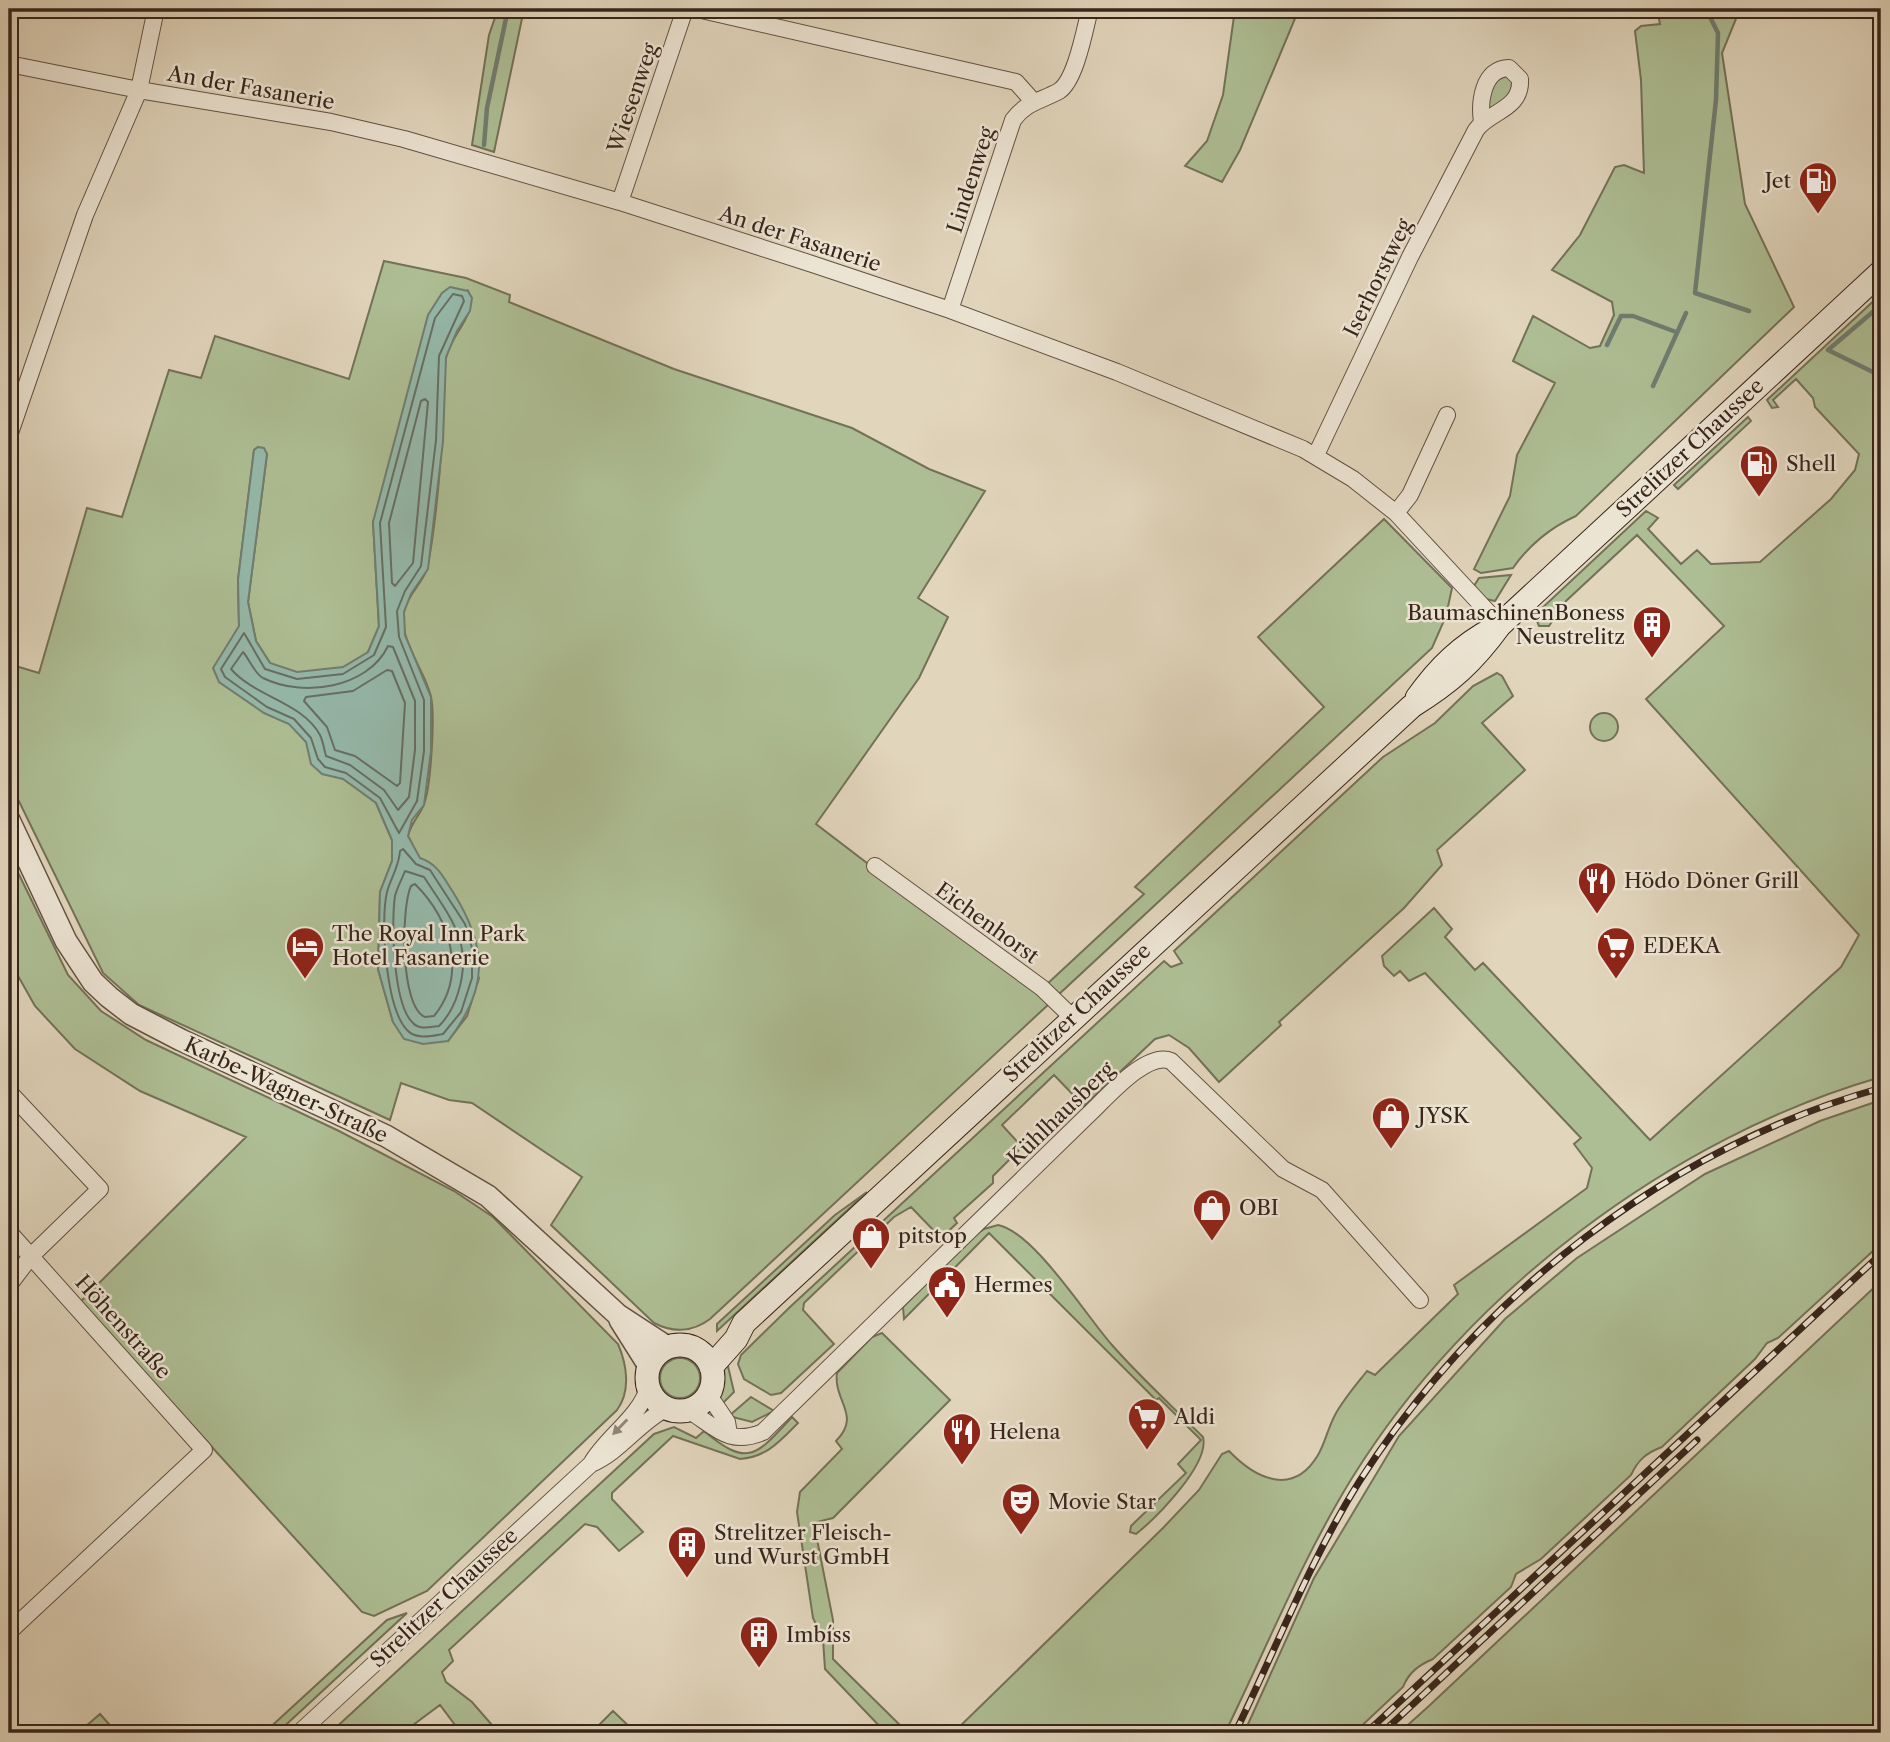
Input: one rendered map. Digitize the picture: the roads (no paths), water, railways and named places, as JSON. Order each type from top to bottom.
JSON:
[{"type":"main road","name":"Strelitzer Chaussee","points":[[711,1367],[736,1339],[744,1323],[1412,705],[1447,684],[1470,664],[1500,625],[1881,272]]},
{"type":"main road","name":"Strelitzer Chaussee","points":[[696,1349],[727,1328],[744,1323]]},
{"type":"main road","points":[[667,1347],[680,1345],[696,1349],[711,1367],[713,1381],[708,1394]]},
{"type":"main road","name":"Strelitzer Chaussee","points":[[649,1377],[656,1354],[667,1347]]},
{"type":"main road","points":[[649,1377],[655,1400],[677,1409]]},
{"type":"main road","name":"Strelitzer Chaussee","points":[[677,1409],[701,1404],[708,1394]]},
{"type":"street","points":[[9,436],[85,215],[139,90],[156,9]]},
{"type":"street","name":"Wiesenweg","points":[[620,202],[685,9]]},
{"type":"street","points":[[697,9],[1016,82],[1032,101]]},
{"type":"street","name":"Lindenweg","points":[[950,310],[1013,120],[1032,101],[1063,87],[1076,63],[1090,9]]},
{"type":"street","name":"An der Fasanerie","points":[[9,64],[139,90],[331,122],[404,139],[620,202],[950,310],[1185,399],[1316,455],[1353,479],[1396,513],[1500,625]]},
{"type":"street","name":"Iserhorstweg","points":[[1316,455],[1410,257],[1482,122]]},
{"type":"street","points":[[1396,513],[1410,495],[1447,415]]},
{"type":"street","name":"Karbe-Wagner-Straße","points":[[9,820],[66,940],[93,982],[109,997],[131,1014],[181,1040],[386,1136],[482,1192],[509,1213],[618,1315],[667,1347]]},
{"type":"street","name":"Eichenhorst","points":[[875,866],[1042,988],[1072,1017]]},
{"type":"street","name":"Kühlhausberg","points":[[729,1434],[744,1438],[763,1432],[773,1425],[1086,1117],[1138,1069],[1157,1058],[1171,1060],[1283,1169],[1322,1190],[1420,1300]]},
{"type":"street","points":[[9,1092],[100,1189],[31,1256],[9,1285]]},
{"type":"street","name":"Höhenstraße","points":[[9,1232],[204,1450],[9,1632]]},
{"type":"street","name":"Karbe-Wagner-Straße","points":[[618,1315],[649,1377]]},
{"type":"street","name":"Strelitzer Chaussee","points":[[299,1733],[591,1464],[600,1448],[640,1406],[649,1377]]},
{"type":"street","points":[[677,1409],[716,1432],[729,1434],[727,1422],[708,1394]]},
{"type":"street","name":"Strelitzer Chaussee","points":[[591,1464],[608,1457],[651,1418],[677,1409]]},
{"type":"water","points":[[450,287],[468,291],[472,298],[470,311],[457,331],[446,357],[443,441],[428,569],[411,594],[404,612],[405,635],[431,697],[431,751],[424,805],[412,820],[408,836],[420,858],[440,872],[465,912],[478,950],[479,968],[471,1003],[448,1041],[423,1044],[404,1039],[393,1022],[378,969],[380,892],[392,861],[392,840],[376,803],[343,779],[322,774],[311,764],[306,742],[289,724],[264,713],[219,682],[213,668],[239,626],[238,580],[254,450],[258,447],[264,448],[267,454],[248,602],[256,641],[270,663],[297,672],[343,667],[368,652],[379,626],[373,522],[428,315],[442,293]]},
{"type":"waterway","points":[[484,145],[487,108],[508,9]]},
{"type":"waterway","points":[[1706,9],[1718,33],[1716,100],[1695,293],[1749,311]]},
{"type":"waterway","points":[[1881,305],[1828,350],[1881,376]]},
{"type":"waterway","points":[[1653,386],[1686,313]]},
{"type":"waterway","points":[[1607,345],[1621,316],[1633,316],[1676,332]]},
{"type":"railway","points":[[1235,1733],[1324,1543],[1359,1482],[1407,1414],[1461,1351],[1520,1292],[1585,1238],[1654,1190],[1727,1148],[1803,1114],[1881,1088]]},
{"type":"railway","points":[[1366,1733],[1881,1254]]},
{"type":"railway","points":[[1382,1733],[1697,1440]]},
{"type":"place","name":"Jet","points":[[1818,215]]},
{"type":"place","name":"Shell","points":[[1759,498]]},
{"type":"place","name":"BaumaschinenBoness Neustrelitz","points":[[1652,659]]},
{"type":"place","name":"Hödo Döner Grill","points":[[1597,915]]},
{"type":"place","name":"The Royal Inn Park Hotel Fasanerie","points":[[305,980]]},
{"type":"place","name":"EDEKA","points":[[1616,980]]},
{"type":"place","name":"JYSK","points":[[1391,1150]]},
{"type":"place","name":"OBI","points":[[1212,1242]]},
{"type":"place","name":"pitstop","points":[[871,1270]]},
{"type":"place","name":"Hermes","points":[[947,1319]]},
{"type":"place","name":"Aldi","points":[[1147,1451]]},
{"type":"place","name":"Helena","points":[[962,1466]]},
{"type":"place","name":"Movie Star","points":[[1021,1536]]},
{"type":"place","name":"Strelitzer Fleisch- und Wurst GmbH","points":[[687,1579]]},
{"type":"place","name":"Imbíss","points":[[759,1669]]}]
